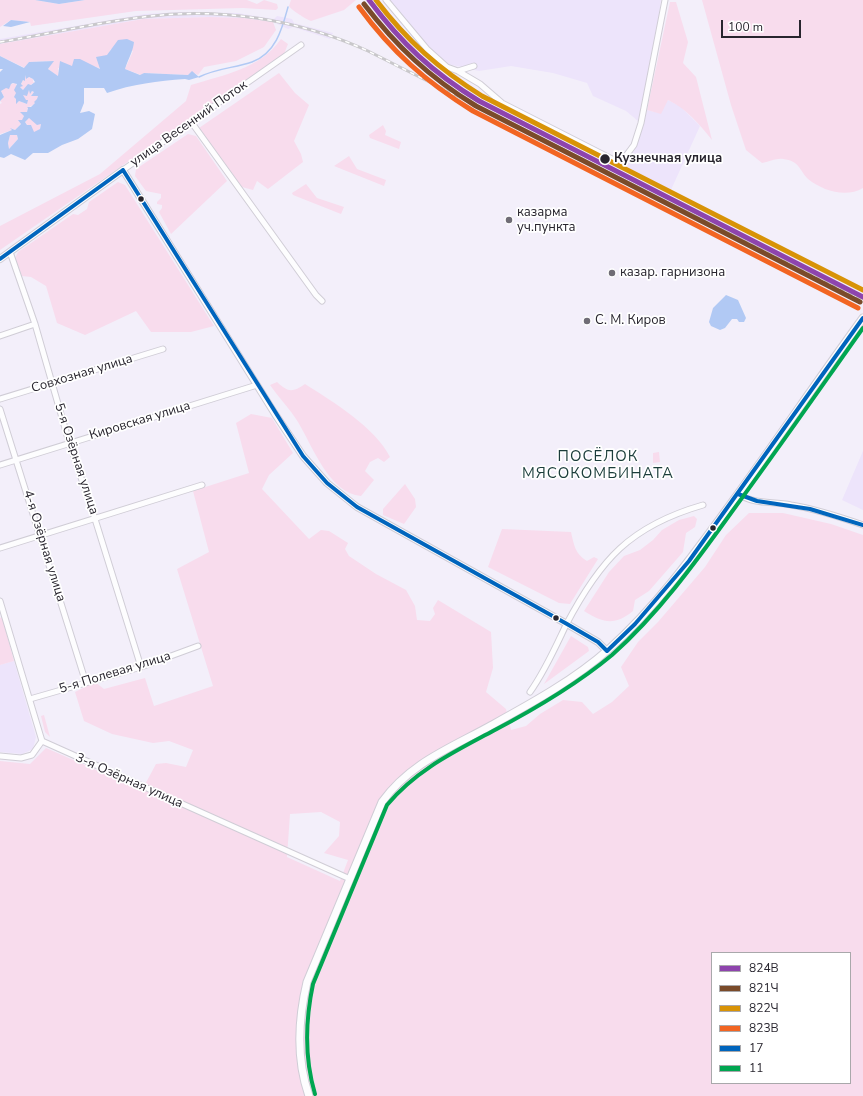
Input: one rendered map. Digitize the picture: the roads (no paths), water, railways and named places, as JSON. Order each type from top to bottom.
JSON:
[{"type":"main road","points":[[309,1096],[303,1080],[300,1055],[301,1006],[307,982],[382,802],[394,786],[412,770],[437,754],[491,726],[558,687],[607,651],[635,624],[689,562],[863,318]]},
{"type":"street","points":[[386,0],[427,50],[447,67],[458,71],[480,84],[502,103],[616,162],[625,157],[634,145],[641,123],[665,0]]},
{"type":"street","name":"улица Весенний Поток","points":[[0,259],[123,170],[301,45]]},
{"type":"street","points":[[458,71],[474,66]]},
{"type":"street","points":[[192,123],[316,295],[322,301]]},
{"type":"street","points":[[123,170],[275,414],[311,466],[337,492],[357,507],[598,642],[607,651]]},
{"type":"street","name":"5-я Озёрная улица","points":[[10,252],[35,324],[69,442],[95,519],[141,667]]},
{"type":"street","points":[[0,336],[35,324]]},
{"type":"street","name":"Совхозная улица","points":[[0,399],[163,349]]},
{"type":"street","name":"Кировская улица","points":[[0,465],[69,442],[257,385]]},
{"type":"street","name":"4-я Озёрная улица","points":[[0,409],[41,535],[86,683]]},
{"type":"street","points":[[0,548],[202,484]]},
{"type":"street","points":[[738,494],[755,502],[799,506],[863,525]]},
{"type":"street","points":[[530,692],[542,676],[567,624],[590,583],[607,560],[625,542],[656,522],[703,505]]},
{"type":"street","points":[[0,601],[42,741],[32,755],[22,758],[0,756]]},
{"type":"street","name":"5-я Полевая улица","points":[[30,699],[141,667],[198,646]]},
{"type":"street","name":"3-я Озёрная улица","points":[[42,741],[350,878]]},
{"type":"water","points":[[35,0],[85,0],[59,4]]},
{"type":"water","points":[[11,20],[30,22],[11,27],[3,26]]},
{"type":"water","points":[[127,39],[134,42],[132,52],[125,69],[140,75],[144,73],[188,75],[192,71],[199,77],[189,80],[185,79],[145,83],[107,93],[104,88],[84,88],[84,103],[80,113],[89,111],[95,114],[92,129],[78,139],[62,145],[48,153],[33,153],[25,160],[11,154],[4,158],[0,157],[0,135],[12,130],[10,128],[15,130],[21,124],[18,120],[22,120],[24,116],[20,112],[27,112],[27,107],[31,107],[35,103],[34,102],[38,96],[31,96],[34,92],[32,91],[30,94],[29,90],[27,96],[23,95],[26,100],[28,100],[27,104],[19,101],[16,104],[16,99],[14,97],[16,93],[14,90],[17,84],[13,83],[9,89],[6,88],[1,91],[4,97],[0,101],[0,72],[3,69],[0,69],[0,56],[24,68],[29,62],[54,61],[48,69],[58,76],[60,61],[72,66],[74,59],[80,59],[100,69],[96,57],[107,55],[118,40]],"holes":[[[25,75],[26,79],[29,77],[35,82],[31,85],[28,84],[23,90],[20,87],[23,86],[21,84],[23,80],[25,81]],[[29,118],[37,125],[41,124],[40,129],[34,132],[31,125],[27,125],[25,122]],[[10,135],[17,135],[18,139],[9,149],[8,143]]]},
{"type":"water","points":[[726,295],[738,300],[746,318],[744,322],[739,322],[737,319],[732,319],[725,328],[720,330],[711,326],[709,322],[713,308]]},
{"type":"waterway","points":[[199,77],[212,72],[252,62],[267,53],[277,39],[288,7]]},
{"type":"railway","points":[[0,42],[107,22],[172,14],[230,15],[258,18],[314,31],[368,51],[863,301]]},
{"type":"place","name":"Кузнечная улица","points":[[605,159]]},
{"type":"place","name":"казарма уч.пункта","points":[[509,220]]},
{"type":"place","name":"казар. гарнизона","points":[[612,273]]},
{"type":"place","name":"С. М. Киров","points":[[587,321]]},
{"type":"district","name":"ПОСЁЛОК МЯСОКОМБИНАТА","points":[[598,466]]}]
